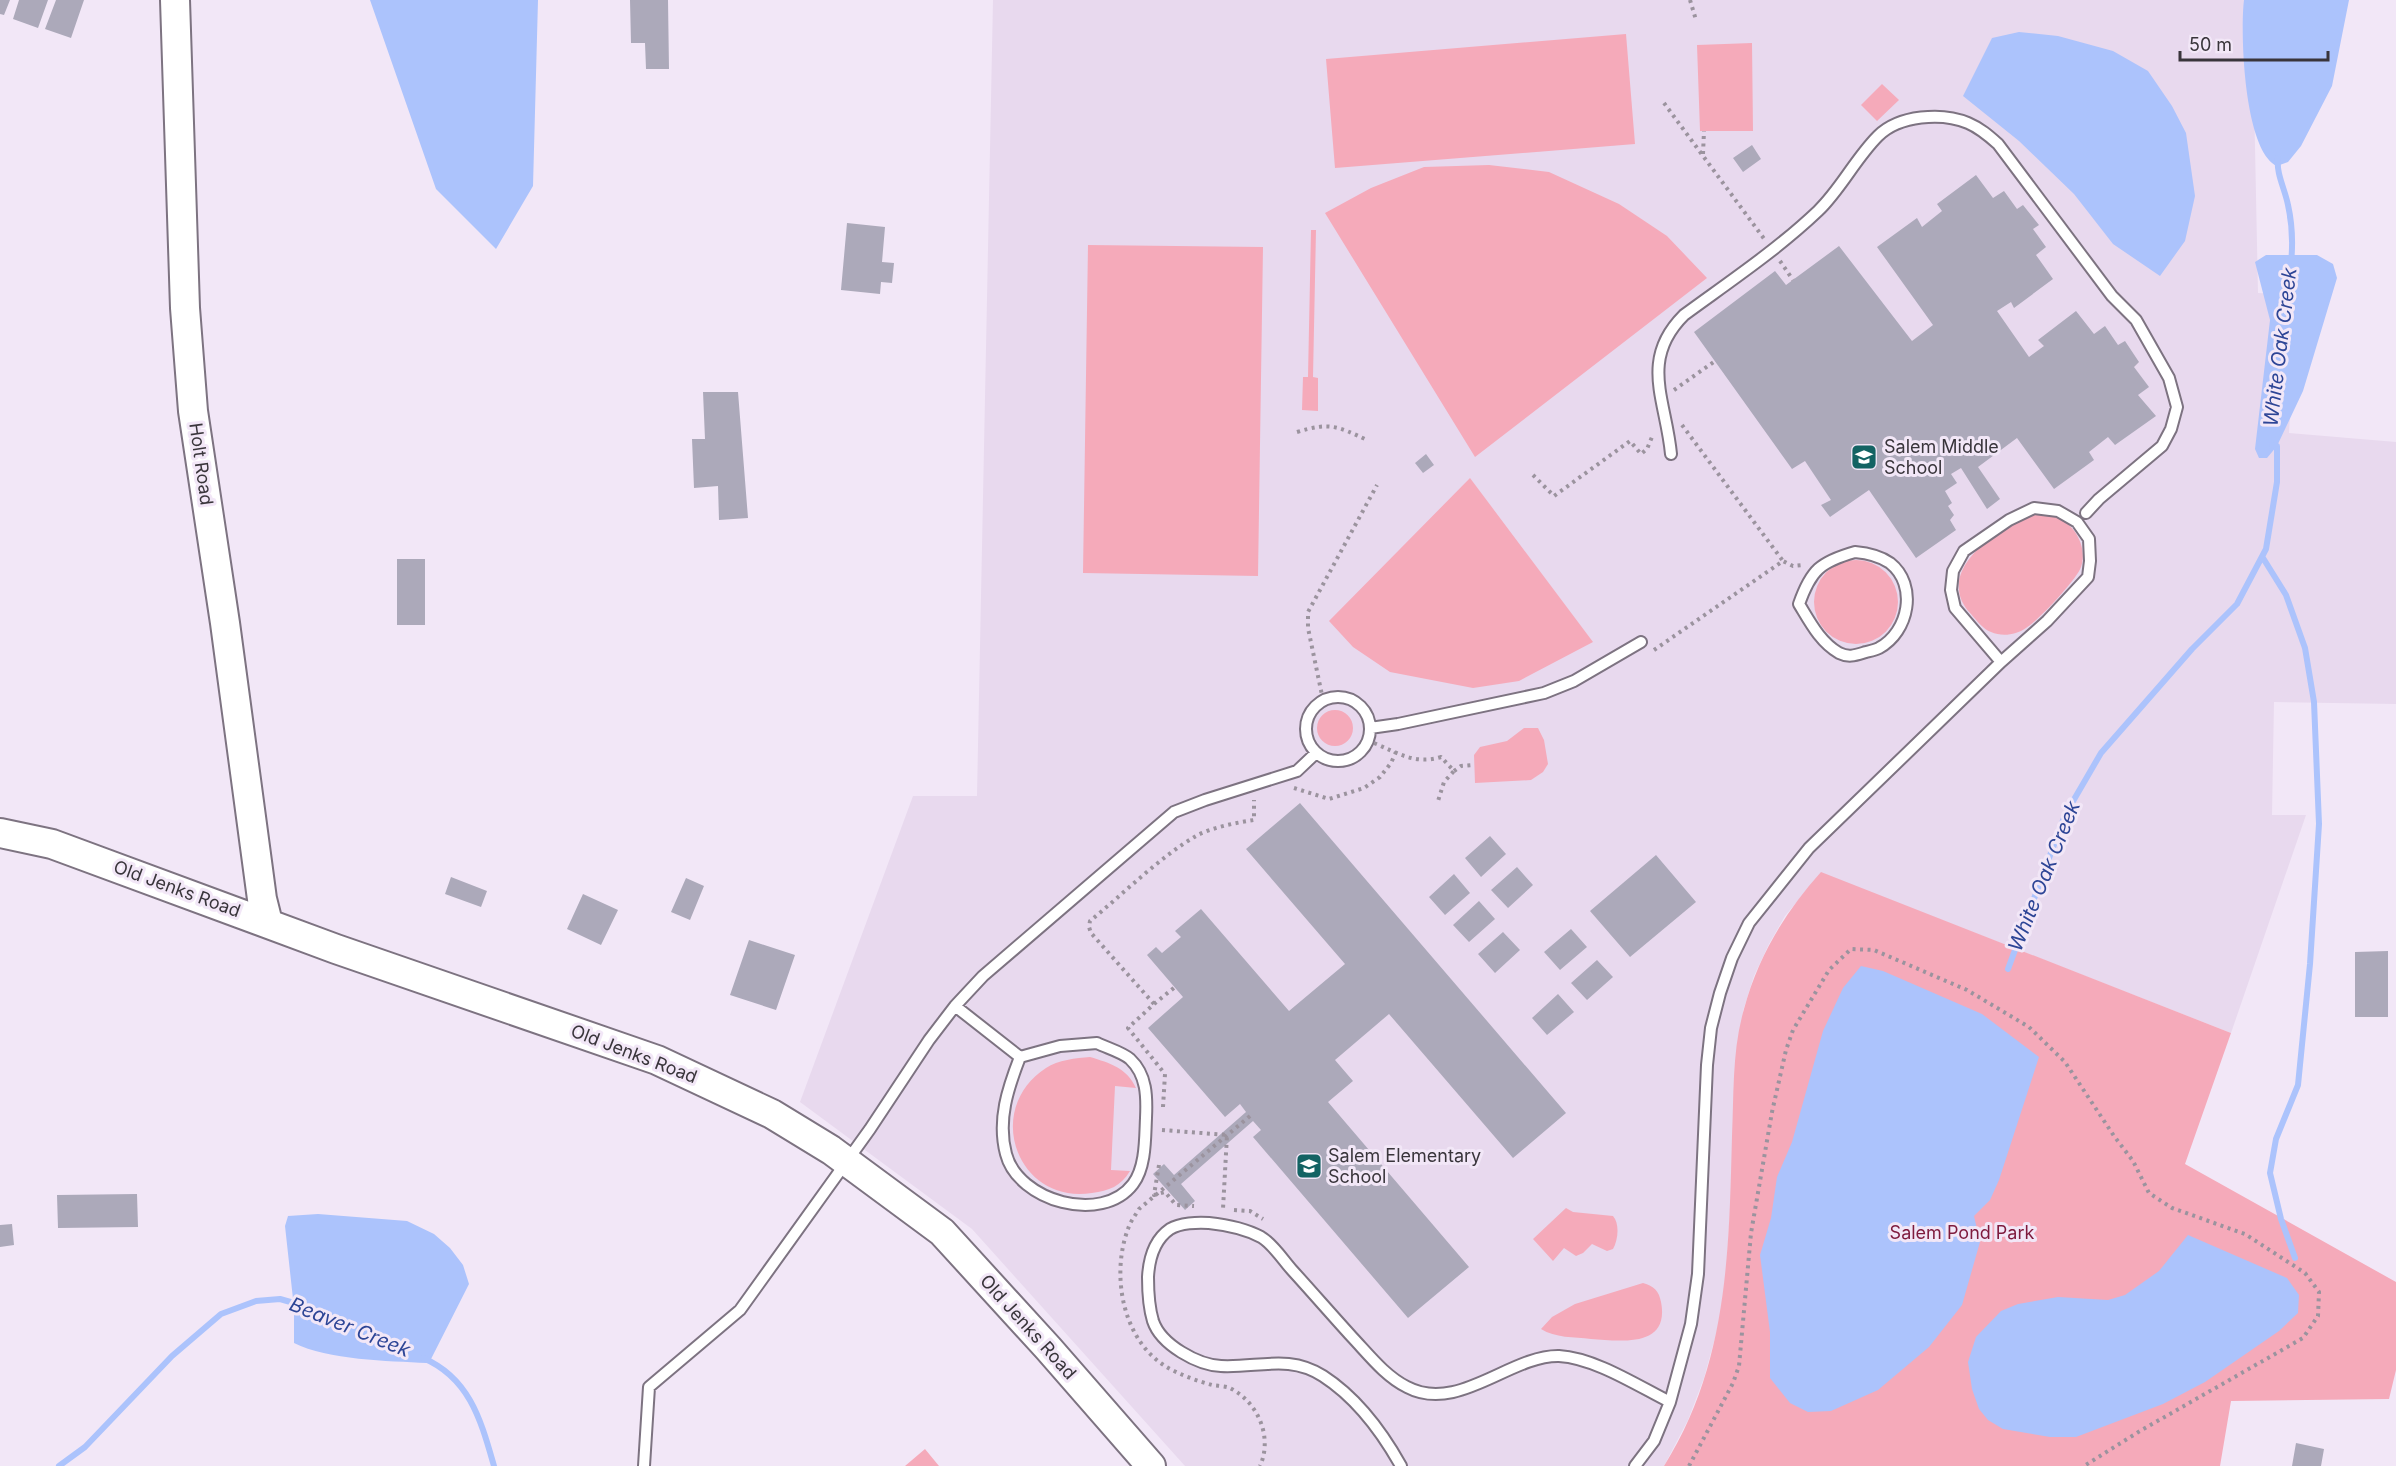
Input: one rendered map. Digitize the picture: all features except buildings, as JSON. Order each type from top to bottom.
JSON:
[{"type":"street","name":"Holt Road","points":[[175,0],[185,308],[193,411],[227,634],[262,898],[268,923]]},
{"type":"street","name":"Old Jenks Road","points":[[0,833],[52,844],[336,949],[657,1060],[772,1114],[846,1161],[942,1232],[1151,1466]]},
{"type":"lane","points":[[1671,454],[1658,357],[1672,327],[1684,315],[1772,250],[1819,210],[1879,135],[1909,119],[1930,117],[1966,122],[1980,129],[1998,144],[2112,296],[2136,320],[2169,378],[2177,407],[2171,429],[2162,446],[2099,499],[2086,513]]},
{"type":"lane","points":[[1635,1466],[1654,1441],[1670,1402],[1691,1324],[1698,1274],[1707,1065],[1711,1028],[1732,958],[1749,923],[1809,848],[2001,662],[2047,621],[2088,577],[2089,539],[2077,522],[2058,511],[2034,508],[2009,520],[1964,551],[1953,571],[1951,590],[1955,608],[2001,662]]},
{"type":"lane","points":[[1855,552],[1869,554],[1889,563],[1902,577],[1909,597],[1905,615],[1896,634],[1879,648],[1852,656],[1841,654],[1823,641],[1798,604],[1807,581],[1823,565],[1855,552]]},
{"type":"lane","points":[[1370,728],[1544,693],[1574,681],[1641,642]]},
{"type":"lane","points":[[1335,696],[1345,697],[1355,701],[1363,708],[1370,728],[1368,741],[1356,755],[1336,761],[1326,759],[1316,753],[1306,735],[1306,724],[1315,705],[1323,700],[1335,696]]},
{"type":"lane","points":[[644,1466],[649,1387],[740,1310],[955,1006],[982,976],[1174,812],[1297,771],[1316,753]]},
{"type":"lane","points":[[955,1006],[1020,1057]]},
{"type":"lane","points":[[1097,1043],[1129,1058],[1144,1078],[1147,1106],[1145,1143],[1140,1170],[1133,1184],[1116,1199],[1098,1205],[1070,1204],[1047,1197],[1022,1182],[1006,1156],[1003,1123],[1006,1092],[1020,1057],[1060,1046],[1097,1043]]},
{"type":"lane","points":[[1401,1466],[1373,1422],[1349,1396],[1322,1375],[1295,1364],[1221,1366],[1199,1362],[1173,1347],[1154,1324],[1148,1290],[1152,1250],[1160,1239],[1171,1228],[1197,1222],[1234,1226],[1264,1239],[1381,1369],[1408,1388],[1435,1394],[1457,1391],[1541,1358],[1559,1356],[1602,1368],[1670,1402]]},
{"type":"path","points":[[1690,0],[1696,20]]},
{"type":"path","points":[[1664,103],[1793,280]]},
{"type":"path","points":[[1702,155],[1704,131]]},
{"type":"path","points":[[1662,399],[1715,361]]},
{"type":"path","points":[[1677,418],[1783,561],[1793,566],[1805,565],[1811,559]]},
{"type":"path","points":[[1296,432],[1316,426],[1337,426],[1367,440]]},
{"type":"path","points":[[1533,475],[1554,496],[1630,441],[1641,454],[1647,449],[1653,430]]},
{"type":"path","points":[[1323,700],[1308,628],[1308,612],[1377,485]]},
{"type":"path","points":[[1649,654],[1783,561]]},
{"type":"path","points":[[1368,741],[1416,760],[1429,761],[1441,757],[1454,771]]},
{"type":"path","points":[[1285,790],[1293,788],[1329,799],[1364,788],[1380,777],[1396,752]]},
{"type":"path","points":[[1438,801],[1444,782],[1454,771],[1461,766],[1473,765]]},
{"type":"path","points":[[1154,1004],[1091,933],[1090,921],[1172,853],[1197,836],[1230,824],[1254,820],[1252,807],[1255,797],[1262,795]]},
{"type":"path","points":[[1689,1466],[1733,1383],[1739,1366],[1751,1233],[1772,1112],[1786,1050],[1793,1030],[1829,970],[1843,955],[1851,950],[1862,948],[1874,950],[1967,990],[2029,1027],[2065,1062],[2133,1161],[2149,1193],[2172,1208],[2245,1234],[2305,1273],[2319,1292],[2318,1317],[2303,1338],[2140,1431],[2084,1466]]},
{"type":"path","points":[[1163,1108],[1165,1074],[1128,1028],[1175,987]]},
{"type":"path","points":[[1165,1187],[1250,1116]]},
{"type":"path","points":[[1162,1140],[1163,1119]]},
{"type":"path","points":[[1162,1130],[1227,1136]]},
{"type":"path","points":[[1223,1209],[1227,1136]]},
{"type":"path","points":[[1159,1162],[1154,1195],[1165,1192],[1176,1205],[1200,1207]]},
{"type":"path","points":[[1211,1208],[1250,1211],[1269,1226]]},
{"type":"shaded area","points":[[993,0],[2252,0],[2258,293],[2297,295],[2289,433],[2396,442],[2396,704],[2274,702],[2272,815],[2306,815],[2231,1033],[1821,873],[1785,916],[1769,944],[1754,976],[1743,1011],[1725,1288],[1718,1327],[1704,1378],[1688,1420],[1664,1466],[1185,1466],[972,1229],[800,1102],[913,796],[977,796]]},
{"type":"green space","points":[[1626,34],[1635,144],[1335,168],[1326,59]]},
{"type":"green space","points":[[1752,43],[1753,131],[1700,131],[1697,45]]},
{"type":"green space","points":[[1882,84],[1899,100],[1877,121],[1861,105]]},
{"type":"green space","points":[[1489,165],[1549,172],[1619,204],[1667,236],[1707,278],[1475,457],[1325,213],[1371,188],[1424,167]]},
{"type":"green space","points":[[1311,230],[1316,230],[1313,377],[1318,378],[1318,411],[1302,410],[1303,377],[1308,377]]},
{"type":"green space","points":[[1088,245],[1263,247],[1258,576],[1083,573]]},
{"type":"green space","points":[[1470,478],[1593,642],[1519,681],[1473,688],[1390,672],[1353,647],[1329,621]]},
{"type":"green space","points":[[2035,514],[2047,514],[2061,519],[2073,529],[2083,551],[2081,567],[2065,590],[2032,624],[2013,634],[1995,634],[1983,627],[1961,598],[1959,582],[1964,567],[1974,553],[1988,540],[2020,520]]},
{"type":"green space","points":[[1848,560],[1864,560],[1880,567],[1891,578],[1898,594],[1895,618],[1886,632],[1864,644],[1848,644],[1832,637],[1821,626],[1814,610],[1814,594],[1821,578],[1832,567]]},
{"type":"green space","points":[[1335,710],[1348,715],[1353,728],[1348,741],[1335,746],[1322,741],[1317,728],[1322,715]]},
{"type":"green space","points":[[1524,728],[1538,728],[1544,740],[1548,764],[1543,772],[1531,780],[1475,783],[1474,755],[1480,747],[1507,741]]},
{"type":"green space","name":"Salem Pond Park","points":[[1821,872],[2231,1033],[2185,1164],[2396,1282],[2396,1370],[2389,1399],[2231,1401],[2220,1466],[1664,1466],[1685,1427],[1701,1388],[1713,1347],[1721,1306],[1729,1222],[1735,1056],[1744,1009],[1757,971],[1774,936],[1796,903]]},
{"type":"green space","points":[[1090,1057],[1123,1071],[1136,1088],[1115,1086],[1111,1170],[1130,1171],[1119,1184],[1104,1191],[1066,1193],[1045,1184],[1028,1170],[1017,1151],[1013,1129],[1016,1107],[1027,1086],[1046,1068],[1062,1061]]},
{"type":"green space","points":[[1566,1208],[1573,1212],[1613,1216],[1618,1232],[1613,1249],[1607,1251],[1592,1244],[1576,1256],[1564,1248],[1553,1261],[1533,1239]]},
{"type":"green space","points":[[1643,1283],[1655,1290],[1661,1302],[1662,1317],[1658,1327],[1650,1334],[1640,1338],[1615,1341],[1565,1337],[1541,1329],[1552,1317],[1575,1304]]},
{"type":"green space","points":[[925,1449],[939,1466],[905,1466]]},
{"type":"water","points":[[370,0],[538,0],[533,186],[496,249],[436,189]]},
{"type":"water","points":[[2244,0],[2349,0],[2332,86],[2301,146],[2288,162],[2277,166],[2266,156],[2257,138],[2251,116],[2244,63]]},
{"type":"water","points":[[2019,32],[2058,36],[2113,51],[2148,71],[2172,106],[2186,133],[2195,196],[2185,241],[2160,276],[2113,244],[2074,194],[2019,141],[1963,96],[1992,38]]},
{"type":"water","points":[[2266,255],[2317,255],[2333,264],[2337,278],[2303,391],[2277,446],[2267,458],[2259,458],[2255,449],[2270,320],[2255,262]]},
{"type":"water","points":[[1861,966],[1883,971],[1982,1014],[2039,1057],[1999,1180],[1990,1200],[1974,1216],[1980,1242],[1962,1305],[1929,1347],[1878,1390],[1831,1411],[1808,1412],[1790,1403],[1770,1378],[1770,1332],[1760,1255],[1771,1218],[1777,1177],[1792,1142],[1823,1031],[1843,988]]},
{"type":"water","points":[[318,1214],[407,1221],[434,1234],[450,1248],[463,1265],[469,1284],[430,1361],[427,1363],[359,1359],[324,1353],[294,1343],[294,1308],[285,1226],[288,1216]]},
{"type":"water","points":[[2188,1235],[2287,1278],[2299,1295],[2298,1313],[2279,1331],[2205,1382],[2163,1404],[2076,1437],[2050,1437],[2003,1429],[1988,1420],[1979,1409],[1972,1389],[1968,1362],[1976,1337],[2001,1311],[2018,1304],[2058,1297],[2108,1300],[2125,1295],[2159,1271]]},
{"type":"waterway","name":"White Oak Creek","points":[[2278,158],[2278,170],[2287,199],[2290,219],[2291,263]]},
{"type":"waterway","name":"White Oak Creek","points":[[2008,969],[2065,815],[2101,753],[2192,649],[2237,604],[2266,549],[2277,482],[2277,446],[2272,445]]},
{"type":"waterway","points":[[2263,558],[2286,595],[2305,648],[2314,702],[2319,824],[2310,964],[2298,1085],[2276,1139],[2270,1173],[2281,1219],[2295,1258]]},
{"type":"waterway","name":"Beaver Creek","points":[[59,1466],[85,1447],[172,1356],[221,1314],[256,1301],[280,1299],[301,1305]]},
{"type":"waterway","name":"Beaver Creek","points":[[423,1358],[452,1377],[463,1389],[478,1417],[494,1466]]},
{"type":"place","name":"Salem Middle School","points":[[1864,457]]},
{"type":"place","name":"Salem Elementary School","points":[[1309,1166]]}]
